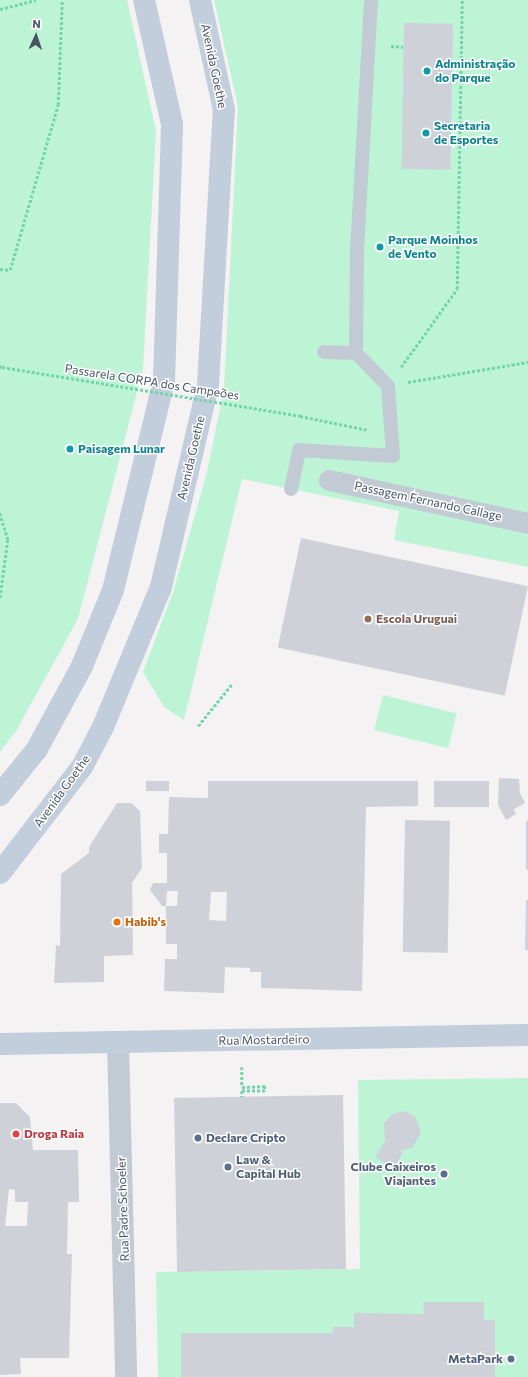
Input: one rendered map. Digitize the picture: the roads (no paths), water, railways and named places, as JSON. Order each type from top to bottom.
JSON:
[{"type":"main road","points":[[0,795],[37,749],[82,666],[113,590],[164,380],[172,124],[144,0]]},
{"type":"main road","name":"Avenida Goethe","points":[[0,873],[82,767],[103,727],[161,587],[206,393],[224,110],[200,0]]},
{"type":"main road","name":"Rua Mostardeiro","points":[[0,1044],[528,1035]]},
{"type":"street","name":"Passagem Fernando Callage","points":[[329,480],[528,522]]},
{"type":"street","name":"Rua Padre Schoeler","points":[[118,1042],[126,1377]]},
{"type":"lane","points":[[356,353],[357,251],[370,0]]},
{"type":"lane","points":[[291,489],[299,450],[393,456],[393,436],[388,386],[356,353],[324,352]]},
{"type":"place","name":"Administração do Parque","points":[[427,71]]},
{"type":"place","name":"Secretaria de Esportes","points":[[426,133]]},
{"type":"place","name":"Parque Moinhos de Vento","points":[[380,247]]},
{"type":"place","name":"Paisagem Lunar","points":[[70,449]]},
{"type":"place","name":"Escola Uruguai","points":[[368,619]]},
{"type":"place","name":"Habib's","points":[[117,922]]},
{"type":"place","name":"Droga Raia","points":[[16,1134]]},
{"type":"place","name":"Declare Cripto","points":[[198,1138]]},
{"type":"place","name":"Law & Capital Hub","points":[[228,1167]]},
{"type":"place","name":"Clube Caixeiros Viajantes","points":[[444,1174]]},
{"type":"place","name":"MetaPark","points":[[511,1359]]}]
